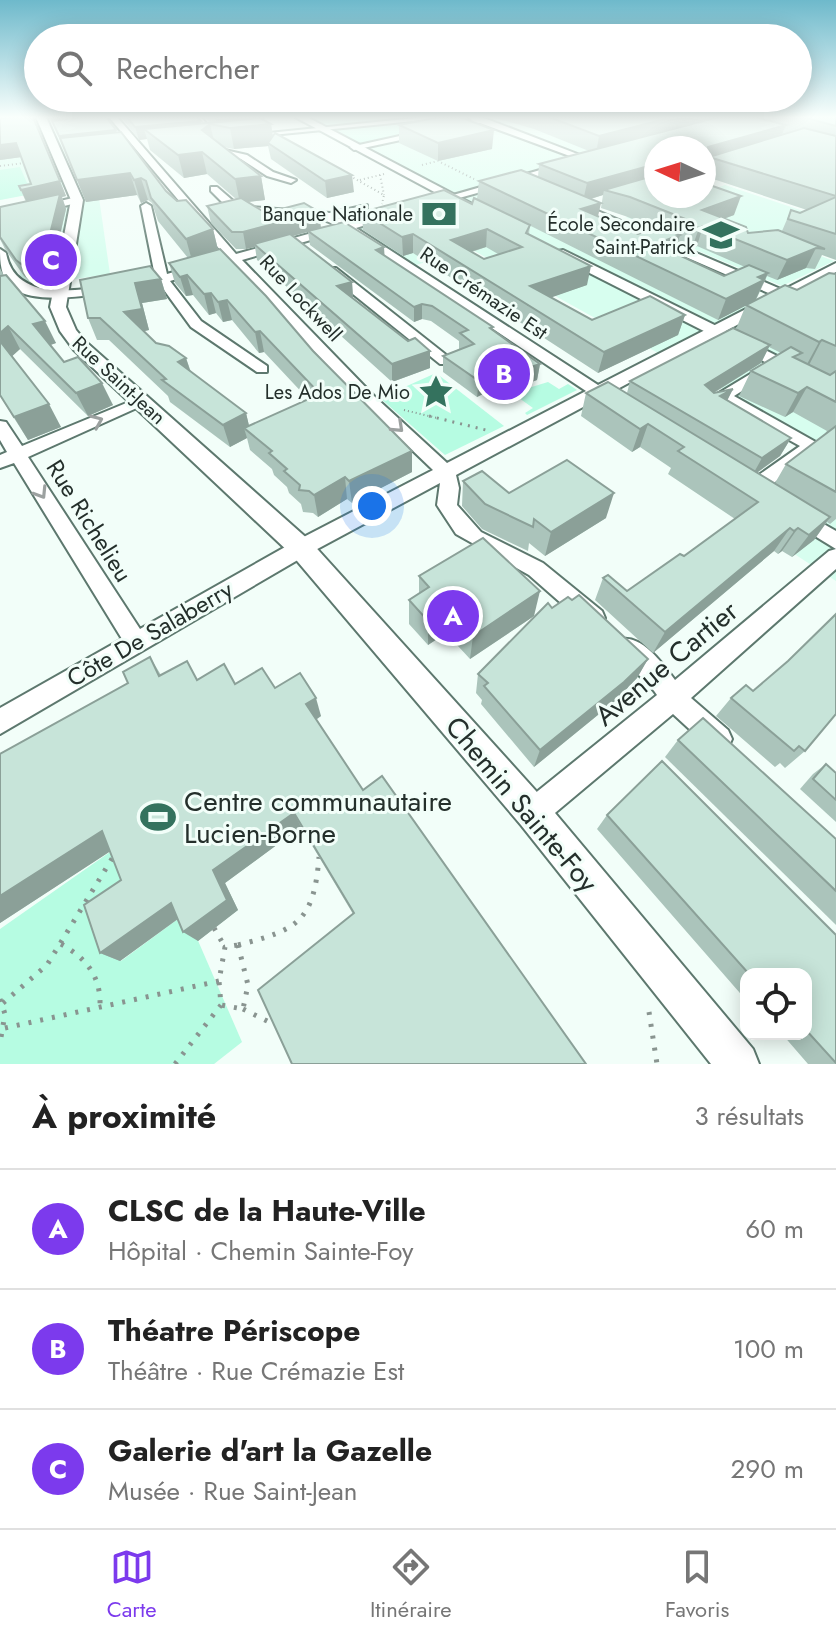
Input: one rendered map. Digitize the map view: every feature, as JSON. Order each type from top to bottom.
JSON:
[{"type":"main road","points":[[66,167],[77,200]]},
{"type":"main road","points":[[393,167],[478,210]]},
{"type":"main road","name":"Rue Saint-Jean","points":[[77,200],[59,296],[62,319],[80,346],[301,548]]},
{"type":"main road","points":[[546,245],[836,392]]},
{"type":"main road","name":"Chemin Sainte-Foy","points":[[301,548],[533,813],[738,1064]]},
{"type":"street","name":"Rue Lockwell","points":[[154,167],[206,217],[235,257],[371,402],[445,472]]},
{"type":"street","points":[[259,167],[270,174],[291,180]]},
{"type":"street","points":[[0,292],[19,287],[59,296],[162,279],[235,257],[304,250],[346,226],[563,167]]},
{"type":"street","points":[[516,179],[530,185]]},
{"type":"street","points":[[214,189],[237,210]]},
{"type":"street","points":[[557,197],[784,295]]},
{"type":"street","points":[[252,209],[280,198],[294,212]]},
{"type":"street","name":"Rue Crémazie Est","points":[[280,198],[304,201],[346,226],[625,409]]},
{"type":"street","points":[[0,218],[77,200]]},
{"type":"street","points":[[582,208],[597,203]]},
{"type":"street","points":[[146,206],[162,279],[196,324],[262,369]]},
{"type":"street","points":[[224,213],[252,209],[325,215],[363,207]]},
{"type":"street","points":[[304,250],[445,361]]},
{"type":"street","points":[[0,253],[2,265],[19,287]]},
{"type":"street","name":"Côte De Salaberry","points":[[0,722],[301,548],[715,332],[830,267]]},
{"type":"street","points":[[806,283],[826,291]]},
{"type":"street","points":[[777,363],[715,400],[812,445],[759,492],[836,541]]},
{"type":"street","points":[[8,458],[142,402]]},
{"type":"street","name":"Rue Richelieu","points":[[0,426],[8,458],[136,642]]},
{"type":"street","points":[[445,472],[452,491],[447,505],[467,532],[494,550],[533,567],[556,584],[657,674],[673,698],[743,760]]},
{"type":"street","name":"Avenue Cartier","points":[[533,813],[673,698],[836,557]]},
{"type":"path","points":[[449,167],[490,187]]},
{"type":"path","points":[[345,173],[384,195],[380,218]]},
{"type":"path","points":[[359,180],[380,175]]},
{"type":"path","points":[[371,402],[513,437]]},
{"type":"path","points":[[0,1043],[5,1028],[2,1001],[47,965],[120,845]]},
{"type":"path","points":[[225,947],[285,934],[308,914],[316,893],[319,857]]},
{"type":"path","points":[[175,1064],[221,1005],[219,981],[225,947],[214,928]]},
{"type":"path","points":[[61,944],[80,956],[98,976],[102,988],[100,1008]]},
{"type":"path","points":[[238,945],[248,973],[249,997],[243,1009]]},
{"type":"path","points":[[5,1028],[219,981]]},
{"type":"path","points":[[221,1005],[243,1009],[269,1022]]},
{"type":"path","points":[[649,1012],[657,1064]]},
{"type":"shaded area","points":[[0,167],[94,167],[110,274],[19,287],[25,212],[76,200],[72,185],[0,200]]},
{"type":"shaded area","points":[[391,167],[565,167],[518,179],[538,212],[836,338],[836,581],[745,522],[817,471],[793,457],[813,439],[469,248],[410,267],[346,226],[451,197]]},
{"type":"shaded area","name":"École Secondaire Saint-Patrick","points":[[725,185],[836,222],[794,246],[834,261],[782,286],[622,219],[655,208],[716,208],[716,188]]},
{"type":"green space","points":[[20,167],[27,183],[30,183],[32,194],[0,200],[0,170]]},
{"type":"green space","points":[[436,373],[504,426],[445,455],[380,398]]},
{"type":"green space","points":[[548,382],[559,389],[568,384],[577,390],[527,415],[525,413],[533,408],[512,393]]},
{"type":"green space","points":[[120,845],[138,892],[121,961],[186,913],[242,1042],[214,1064],[0,1064],[0,929]]},
{"type":"building","points":[[25,167],[54,167],[60,181],[21,190],[19,186],[31,184]]},
{"type":"building","points":[[72,167],[147,167],[166,191],[177,201],[186,200],[213,229],[186,239],[151,198],[146,181],[141,178],[134,180],[130,173],[77,180]]},
{"type":"building","points":[[220,167],[249,167],[261,176],[235,179]]},
{"type":"building","points":[[303,167],[337,167],[352,175],[325,181]]},
{"type":"building","points":[[546,167],[644,167],[587,183]]},
{"type":"building","points":[[740,167],[836,167],[836,196]]},
{"type":"building","points":[[521,170],[601,203],[581,209],[638,234],[659,227],[680,235],[655,244],[724,276],[749,265],[768,273],[758,277],[764,280],[726,299],[479,181]]},
{"type":"building","points":[[644,178],[644,203],[630,197],[604,190]]},
{"type":"building","points":[[716,187],[741,196],[716,205]]},
{"type":"building","points":[[444,190],[472,204],[474,198],[530,225],[526,233],[591,266],[530,286],[592,320],[650,296],[685,315],[604,352],[413,234],[402,237],[362,212]],"holes":[[[487,229],[522,247],[484,259],[451,240]]]},
{"type":"building","points":[[60,194],[44,258],[21,264],[0,237],[0,207]]},
{"type":"building","points":[[836,197],[836,234],[788,219],[791,210],[800,213]]},
{"type":"building","points":[[241,198],[266,213],[304,203],[319,212],[243,232],[232,232],[207,206]]},
{"type":"building","points":[[658,208],[708,208],[702,210],[746,227],[748,233],[778,230],[825,249],[816,248],[787,260],[703,226],[699,228],[678,220],[683,218]]},
{"type":"building","points":[[344,222],[384,247],[376,250],[493,327],[490,328],[540,364],[498,378],[493,374],[479,381],[443,356],[474,344],[460,333],[468,330],[432,306],[422,304],[414,307],[308,231]]},
{"type":"building","points":[[290,234],[352,282],[337,286],[408,341],[415,338],[430,351],[392,364],[254,244]]},
{"type":"building","points":[[220,249],[313,351],[412,451],[349,481],[345,477],[314,495],[299,490],[300,485],[269,453],[272,451],[244,428],[320,394],[260,331],[255,332],[227,300],[218,302],[211,293],[204,294],[187,275],[180,277],[169,263]]},
{"type":"building","points":[[150,266],[161,279],[135,283],[142,309],[124,312],[156,343],[169,346],[186,358],[178,362],[246,413],[223,425],[162,380],[166,379],[100,318],[88,318],[80,280]]},
{"type":"building","points":[[829,273],[836,274],[836,346],[822,340],[819,342],[746,305],[785,285],[797,290]]},
{"type":"building","points":[[6,275],[45,321],[33,324],[64,362],[78,357],[102,383],[76,393],[8,326],[0,333],[0,276]]},
{"type":"building","points":[[733,328],[770,345],[705,385],[714,393],[733,389],[720,396],[791,438],[762,458],[630,381]]},
{"type":"building","points":[[0,341],[49,404],[14,417],[0,395]]},
{"type":"building","points":[[791,347],[802,353],[793,357],[830,375],[836,371],[836,402],[807,387],[798,393],[751,371]]},
{"type":"building","points":[[608,382],[830,517],[809,535],[798,528],[794,531],[790,528],[665,632],[603,578],[608,575],[627,591],[680,554],[684,556],[758,502],[678,451],[684,447],[648,424],[640,429],[586,393]]},
{"type":"building","points":[[836,426],[836,492],[786,464]]},
{"type":"building","points":[[567,460],[614,493],[551,532],[534,519],[533,527],[485,504],[463,481],[482,471],[509,493]]},
{"type":"building","points":[[483,538],[540,591],[473,636],[448,609],[428,621],[409,600],[429,587],[419,576]]},
{"type":"building","points":[[579,595],[648,659],[540,750],[484,686],[488,683],[478,674],[548,603],[552,608],[568,597],[572,600]]},
{"type":"building","points":[[836,614],[836,714],[805,751],[799,746],[794,751],[731,698],[746,685],[753,691]]},
{"type":"building","points":[[150,657],[159,676],[187,661],[197,680],[224,664],[235,684],[262,668],[275,688],[300,673],[316,698],[306,704],[363,790],[382,776],[586,1064],[292,1064],[258,990],[354,913],[294,813],[213,870],[227,900],[183,932],[171,903],[100,953],[84,905],[121,880],[102,831],[0,896],[0,754],[128,683],[123,672]]},
{"type":"building","points":[[703,718],[836,839],[836,891],[678,740]]},
{"type":"building","points":[[662,761],[836,935],[836,1063],[812,1037],[812,968],[744,968],[607,815]]},
{"type":"building","points":[[826,764],[836,773],[836,800],[813,779]]},
{"type":"place","name":"Banque Nationale","points":[[439,214]]},
{"type":"place","name":"École Secondaire Saint-Patrick","points":[[721,235]]},
{"type":"place","name":"Galerie d'art la Gazelle","points":[[51,260]]},
{"type":"place","name":"Théatre Périscope","points":[[504,374]]},
{"type":"place","name":"Les Ados De Mio","points":[[436,392]]},
{"type":"place","name":"CLSC de la Haute-Ville","points":[[453,616]]},
{"type":"place","name":"Centre communautaire Lucien-Borne","points":[[158,817]]}]
